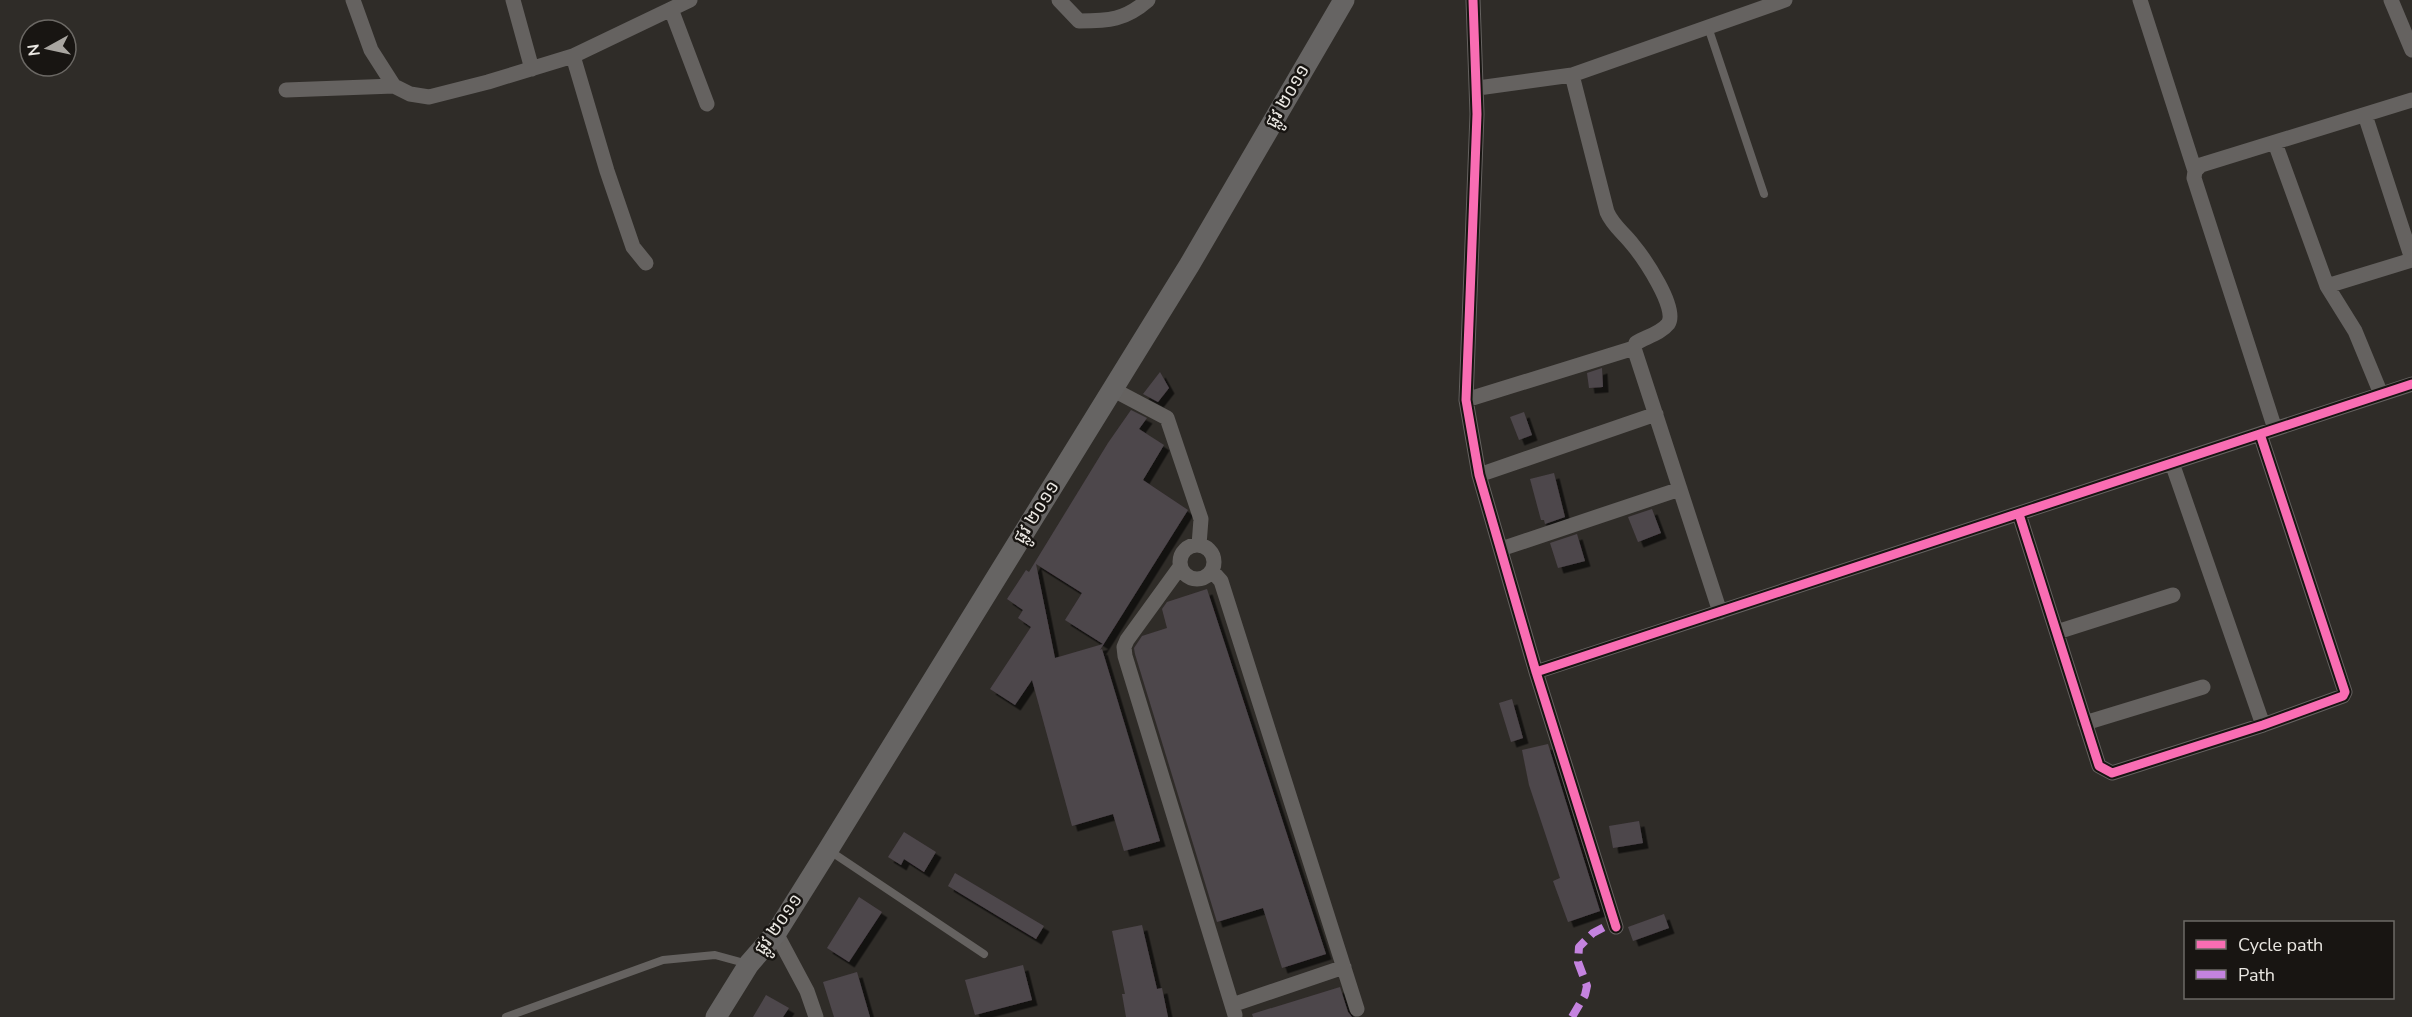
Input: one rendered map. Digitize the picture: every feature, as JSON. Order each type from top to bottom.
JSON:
[{"type":"main road","name":"ផ្លូវ ២០១១","points":[[716,1017],[749,964],[776,933],[1190,264],[1344,0]]},
{"type":"street","points":[[353,0],[371,50],[394,86]]},
{"type":"street","points":[[513,0],[532,69]]},
{"type":"street","points":[[286,90],[394,86],[410,94],[429,97],[573,56],[690,0]]},
{"type":"street","points":[[1059,0],[1079,21],[1110,21],[1135,11],[1148,0]]},
{"type":"street","points":[[1473,0],[1478,88],[1466,400],[1479,475],[1536,672],[1616,927]]},
{"type":"street","points":[[1478,88],[1572,75],[1785,0]]},
{"type":"street","points":[[2140,0],[2195,171],[2194,178],[2275,429]]},
{"type":"street","points":[[2391,0],[2412,50]]},
{"type":"street","points":[[671,9],[706,104]]},
{"type":"street","points":[[573,56],[607,171],[633,247],[646,264]]},
{"type":"street","points":[[1466,400],[1634,348],[1639,341],[1668,324],[1671,312],[1646,262],[1628,238],[1612,224],[1607,212],[1572,75]]},
{"type":"street","points":[[2195,171],[2201,165],[2412,100]]},
{"type":"street","points":[[2327,286],[2412,260],[2365,115]]},
{"type":"street","points":[[2275,142],[2327,286],[2355,331],[2381,394]]},
{"type":"street","points":[[1634,348],[1720,612]]},
{"type":"street","points":[[1536,672],[2412,384]]},
{"type":"street","points":[[1112,389],[1167,418],[1201,519],[1199,545]]},
{"type":"street","points":[[1479,475],[1656,414]]},
{"type":"street","points":[[2019,514],[2099,766],[2112,773],[2263,725],[2343,696],[2345,692],[2260,434]]},
{"type":"street","points":[[2172,463],[2263,725]]},
{"type":"street","points":[[1501,549],[1680,489]]},
{"type":"street","points":[[1193,545],[1199,545],[1212,555],[1214,560],[1212,571],[1203,579],[1192,579],[1186,577],[1179,561],[1184,551],[1193,545]]},
{"type":"street","points":[[1180,567],[1127,640],[1125,656],[1234,1010],[1344,967]]},
{"type":"street","points":[[1212,571],[1221,581],[1357,1009]]},
{"type":"street","points":[[2057,632],[2172,595]]},
{"type":"street","points":[[2085,723],[2203,687]]},
{"type":"street","points":[[776,933],[807,991],[816,1017]]},
{"type":"lane","points":[[1708,27],[1764,194]]},
{"type":"lane","points":[[828,850],[984,954]]},
{"type":"lane","points":[[506,1017],[663,960],[715,955],[749,964]]},
{"type":"building","points":[[1602,368],[1603,387],[1589,388],[1587,373]]},
{"type":"building","points":[[1160,372],[1169,388],[1158,402],[1143,394]]},
{"type":"building","points":[[1131,410],[1147,418],[1139,429],[1164,445],[1143,480],[1188,510],[1100,650],[1102,649],[1160,841],[1124,851],[1113,814],[1072,826],[1032,680],[1015,705],[990,689],[1031,627],[1018,618],[1023,610],[1007,599],[1026,570],[1029,572],[1108,443]],"holes":[[[1036,564],[1082,593],[1065,620],[1103,644],[1055,658]]]},
{"type":"building","points":[[1524,412],[1532,435],[1519,440],[1510,417]]},
{"type":"building","points":[[1554,473],[1565,517],[1545,524],[1544,520],[1541,520],[1530,479]]},
{"type":"building","points":[[1652,509],[1661,533],[1638,542],[1628,517]]},
{"type":"building","points":[[1577,534],[1585,561],[1558,568],[1550,543]]},
{"type":"building","points":[[1207,589],[1326,954],[1282,968],[1263,908],[1217,922],[1135,654],[1134,648],[1142,636],[1167,628],[1162,609],[1167,602]]},
{"type":"building","points":[[1512,699],[1523,738],[1511,742],[1499,703]]},
{"type":"building","points":[[1548,744],[1600,911],[1568,922],[1553,881],[1560,878],[1529,785],[1522,750]]},
{"type":"building","points":[[1639,821],[1643,843],[1613,848],[1609,826]]},
{"type":"building","points":[[904,832],[936,852],[924,872],[904,859],[901,865],[888,857]]},
{"type":"building","points":[[955,873],[1044,926],[1036,939],[948,886]]},
{"type":"building","points":[[859,897],[882,912],[849,962],[827,948]]},
{"type":"building","points":[[1664,914],[1669,928],[1633,941],[1628,927]]},
{"type":"building","points":[[1142,925],[1157,989],[1162,988],[1168,1017],[1126,1017],[1122,994],[1125,994],[1112,931]]},
{"type":"building","points":[[1023,965],[1032,1000],[975,1015],[965,980]]},
{"type":"building","points":[[857,972],[870,1017],[834,1017],[823,982]]},
{"type":"building","points":[[1340,987],[1348,1012],[1352,1017],[1253,1017],[1252,1014]]},
{"type":"building","points":[[766,995],[789,1008],[783,1017],[753,1017]]},
{"type":"marked path","points":[[1572,1017],[1585,995],[1587,986],[1578,962],[1579,947],[1593,933],[1614,922]]},
{"type":"cycle path","points":[[1473,0],[1477,114],[1466,400],[1479,475],[1536,672],[1616,927]]},
{"type":"cycle path","points":[[1536,672],[2412,384]]},
{"type":"cycle path","points":[[2019,514],[2099,766],[2112,773],[2263,725],[2343,696],[2345,692],[2260,434]]}]
